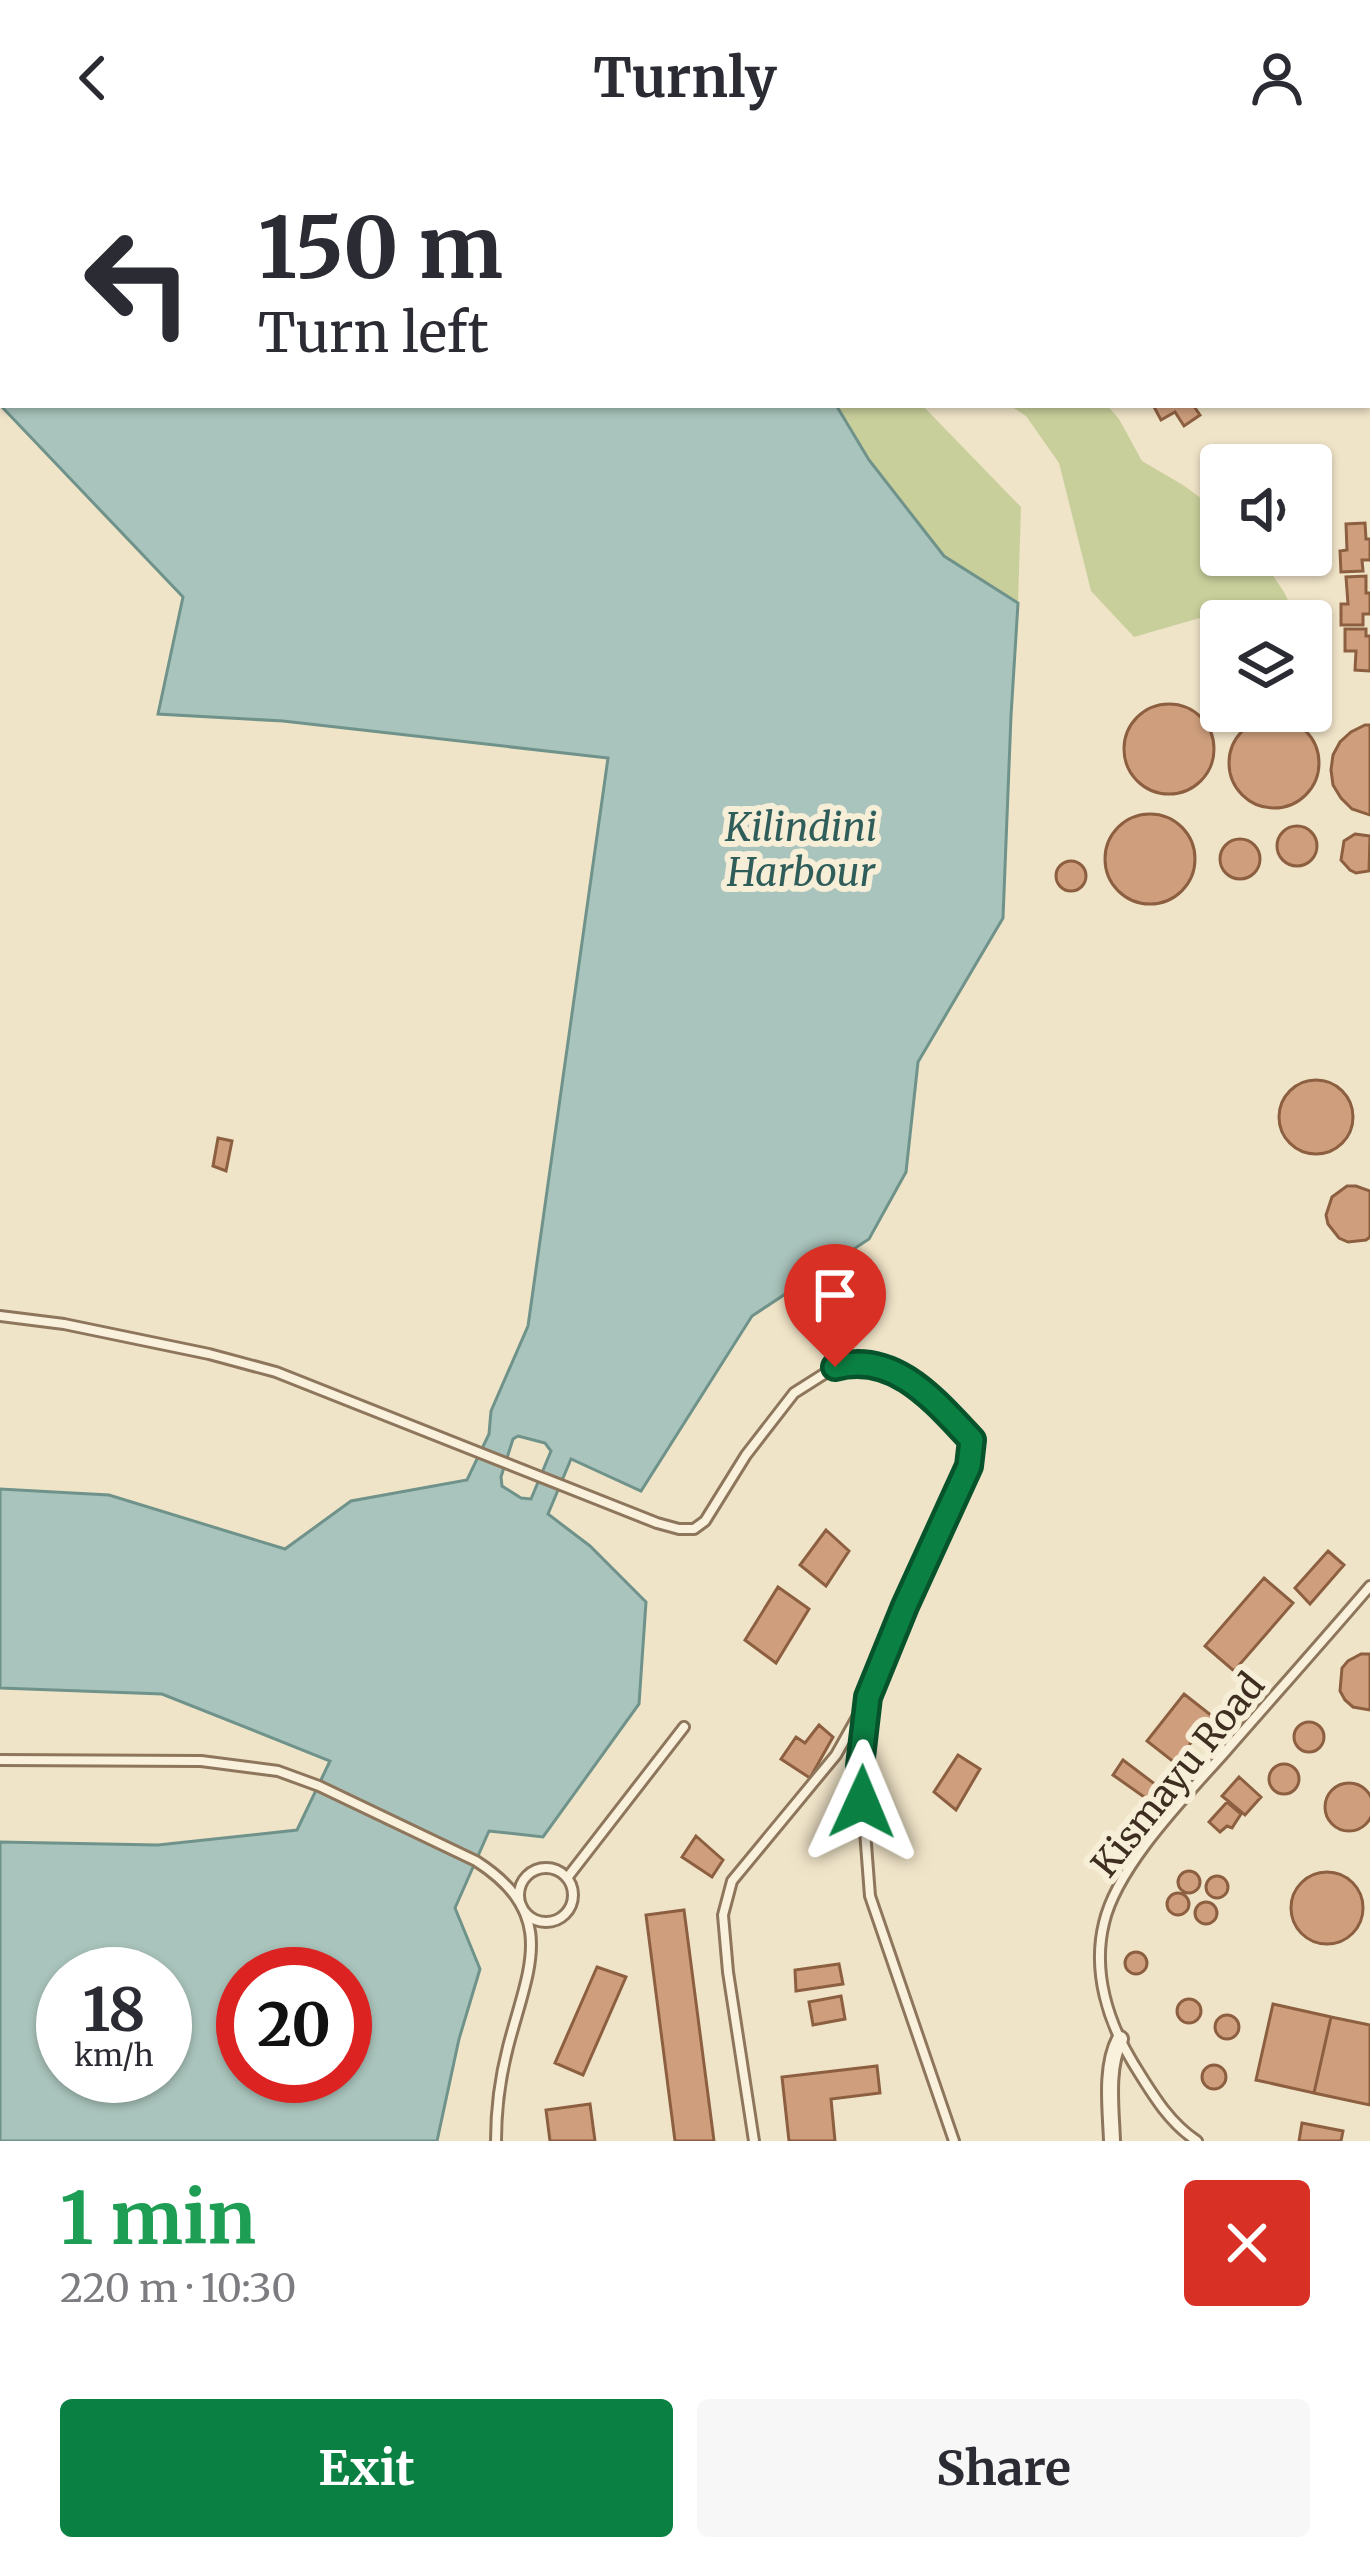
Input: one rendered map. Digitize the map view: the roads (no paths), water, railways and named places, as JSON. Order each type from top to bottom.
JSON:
[{"type":"street","points":[[1112,2141],[1115,2048],[1120,2039]]},
{"type":"lane","points":[[0,1316],[64,1324],[276,1372],[679,1529],[694,1529],[705,1521],[746,1455],[794,1393],[835,1367],[855,1362],[878,1365],[924,1390],[972,1440],[969,1466],[868,1697],[836,1755],[732,1881],[723,1915],[754,2141]]},
{"type":"lane","name":"Kismayu Road","points":[[1197,2141],[1160,2105],[1111,2020],[1100,1952],[1110,1902],[1174,1811],[1370,1586]]},
{"type":"lane","points":[[868,1697],[860,1766],[870,1896],[954,2141]]},
{"type":"lane","points":[[567,1878],[684,1727]]},
{"type":"lane","points":[[0,1760],[201,1761],[278,1771],[476,1861],[491,1870],[522,1909],[540,1922],[559,1919],[572,1902],[567,1878],[554,1868],[529,1873],[518,1894],[522,1909],[532,1942],[531,1964],[501,2077],[496,2141]]},
{"type":"water","name":"Kilindini Harbour","points":[[3,408],[838,408],[869,460],[944,556],[1018,603],[1003,918],[918,1062],[906,1172],[869,1239],[752,1316],[641,1491],[571,1459],[548,1514],[590,1546],[646,1602],[639,1704],[543,1837],[489,1831],[455,1908],[480,1969],[437,2141],[0,2141],[0,1842],[158,1845],[297,1830],[330,1761],[162,1694],[0,1688],[0,1489],[109,1495],[285,1549],[351,1501],[467,1480],[528,1326],[608,758],[283,721],[158,714],[183,597]],"holes":[[[513,1439],[545,1443],[551,1451],[531,1499],[502,1486]]]}]
